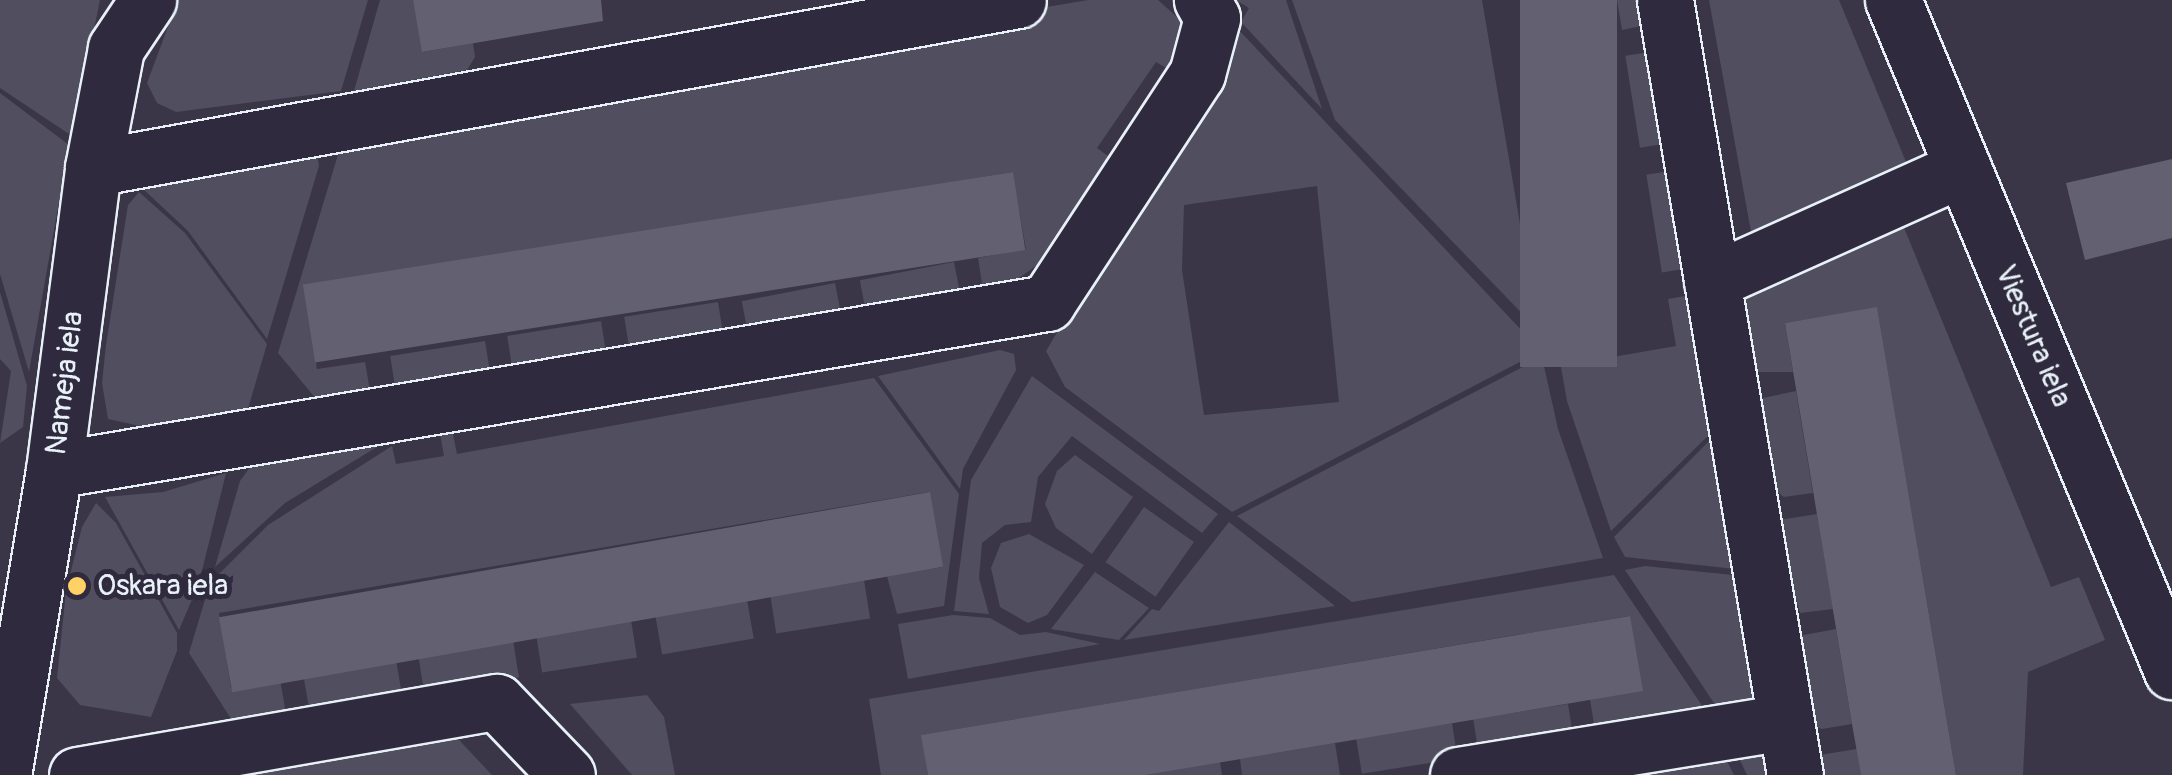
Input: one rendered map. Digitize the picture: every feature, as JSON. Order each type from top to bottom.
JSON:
[{"type":"street","name":"Nameja iela","points":[[3,775],[54,470],[93,168],[119,24],[148,0]]},
{"type":"street","points":[[93,168],[1018,0]]},
{"type":"street","points":[[54,470],[1046,303],[1197,74],[1212,18],[1202,0]]},
{"type":"street","points":[[1665,0],[1794,775]]},
{"type":"street","name":"Viestura iela","points":[[1893,0],[2172,671]]},
{"type":"street","points":[[1712,281],[1963,168]]},
{"type":"street","points":[[76,775],[497,702],[568,775]]},
{"type":"street","points":[[1458,775],[1785,722]]},
{"type":"shaded area","points":[[0,0],[100,0],[72,136],[0,88]]},
{"type":"shaded area","points":[[178,0],[368,0],[341,91],[176,112],[157,103],[147,83]]},
{"type":"shaded area","points":[[380,0],[413,0],[423,52],[473,43],[475,57],[467,70],[354,91]]},
{"type":"shaded area","points":[[1088,0],[1158,0],[1187,26],[1173,72],[1156,62],[1097,148],[1119,164],[1058,250],[1012,283],[983,290],[978,258],[1026,249],[1012,172],[305,291],[317,369],[365,362],[370,391],[317,400],[278,353],[340,148],[881,35]]},
{"type":"shaded area","points":[[1236,0],[1286,0],[1322,109],[1241,22],[1249,8]]},
{"type":"shaded area","points":[[1292,0],[1482,0],[1538,330],[1335,120]]},
{"type":"shaded area","points":[[1617,0],[1647,0],[1651,24],[1622,30]]},
{"type":"shaded area","points":[[1709,0],[1839,0],[1911,174],[1757,236],[1751,232]]},
{"type":"shaded area","points":[[1237,28],[1541,351],[1232,512],[1065,387],[1046,351]],"holes":[[[1317,186],[1339,402],[1204,415],[1182,270],[1184,205]]]},
{"type":"shaded area","points":[[1656,51],[1671,143],[1640,148],[1625,56]]},
{"type":"shaded area","points":[[0,93],[69,145],[29,372],[0,274]]},
{"type":"shaded area","points":[[317,153],[319,166],[267,339],[188,231],[142,188]]},
{"type":"shaded area","points":[[1676,170],[1691,268],[1662,272],[1646,175]]},
{"type":"shaded area","points":[[139,192],[185,233],[267,344],[247,412],[149,428],[108,419],[102,383],[106,345],[128,205]]},
{"type":"shaded area","points":[[1898,213],[2051,587],[2079,577],[2105,640],[2028,672],[2023,775],[1956,775],[1877,308],[1785,323],[1793,372],[1749,372],[1741,301],[1747,292]]},
{"type":"shaded area","points":[[954,262],[960,294],[866,313],[860,280]]},
{"type":"shaded area","points":[[835,283],[841,313],[748,332],[742,301]]},
{"type":"shaded area","points":[[0,292],[27,386],[23,427],[0,443],[11,371],[0,359]]},
{"type":"shaded area","points":[[1696,294],[1718,426],[1611,531],[1567,401],[1551,311],[1573,307],[1584,362],[1676,346],[1668,299]]},
{"type":"shaded area","points":[[718,302],[723,333],[629,347],[624,317]]},
{"type":"shaded area","points":[[601,321],[606,352],[512,366],[507,336]]},
{"type":"shaded area","points":[[485,341],[490,372],[395,387],[390,356]]},
{"type":"shaded area","points":[[1000,350],[1014,354],[1016,370],[963,469],[960,489],[878,376]]},
{"type":"shaded area","points":[[1542,357],[1558,429],[1603,558],[1352,602],[1237,516]]},
{"type":"shaded area","points":[[1032,376],[1218,514],[1202,533],[1072,436],[1038,477],[1031,522],[1005,525],[982,543],[979,578],[989,614],[954,611],[971,480]]},
{"type":"shaded area","points":[[874,378],[959,494],[944,606],[897,614],[887,576],[943,567],[929,492],[219,613],[231,688],[280,679],[286,714],[233,722],[189,653],[210,583],[268,525],[392,446],[396,464],[444,456],[438,422],[450,420],[457,454]]},
{"type":"shaded area","points":[[1796,391],[1813,493],[1784,497],[1771,488],[1756,409],[1763,398]]},
{"type":"shaded area","points":[[1719,431],[1735,569],[1625,557],[1614,537]]},
{"type":"shaded area","points":[[390,439],[285,503],[215,567],[240,481],[256,459]]},
{"type":"shaded area","points":[[1075,455],[1133,497],[1092,554],[1056,528],[1045,504],[1057,471]]},
{"type":"shaded area","points":[[226,473],[199,583],[179,630],[105,497],[163,492]]},
{"type":"shaded area","points":[[96,503],[116,523],[177,633],[177,651],[151,717],[80,705],[57,678],[66,591],[82,527]]},
{"type":"shaded area","points":[[1144,507],[1194,542],[1156,597],[1106,562]]},
{"type":"shaded area","points":[[1817,514],[1833,609],[1800,613],[1774,521]]},
{"type":"shaded area","points":[[1229,522],[1335,606],[1124,640],[1152,609],[1159,611]]},
{"type":"shaded area","points":[[1029,534],[1084,565],[1047,615],[1028,623],[1000,607],[991,568],[1001,543]]},
{"type":"shaded area","points":[[1645,566],[1743,576],[1758,690],[1744,706],[1722,715],[1625,570]]},
{"type":"shaded area","points":[[1095,572],[1149,608],[1119,640],[1051,629]]},
{"type":"shaded area","points":[[1614,575],[1709,716],[1596,736],[1590,700],[1629,616],[922,735],[928,775],[881,775],[869,699]]},
{"type":"shaded area","points":[[864,580],[870,619],[776,633],[770,595]]},
{"type":"shaded area","points":[[747,600],[754,638],[662,655],[655,616]]},
{"type":"shaded area","points":[[953,615],[990,618],[1020,635],[1046,632],[1100,644],[908,679],[898,624]]},
{"type":"shaded area","points":[[631,620],[637,658],[542,673],[536,635]]},
{"type":"shaded area","points":[[1836,629],[1852,724],[1822,729],[1812,725],[1793,637]]},
{"type":"shaded area","points":[[513,640],[519,678],[424,693],[418,655]]},
{"type":"shaded area","points":[[396,660],[403,698],[310,715],[303,676]]},
{"type":"shaded area","points":[[647,695],[664,717],[675,775],[632,775],[570,704]]},
{"type":"shaded area","points":[[1568,704],[1574,740],[1479,755],[1473,719]]},
{"type":"shaded area","points":[[1452,723],[1458,759],[1362,774],[1356,738]]},
{"type":"shaded area","points":[[445,725],[492,775],[186,775]]},
{"type":"shaded area","points":[[1335,743],[1340,775],[1242,775],[1240,759]]},
{"type":"shaded area","points":[[1771,749],[1775,775],[1747,775],[1737,754]]},
{"type":"shaded area","points":[[1857,749],[1861,775],[1816,775],[1813,756]]},
{"type":"shaded area","points":[[1725,757],[1734,775],[1608,775]]},
{"type":"shaded area","points":[[1220,762],[1222,775],[1146,775]]},
{"type":"building","points":[[413,0],[601,0],[603,21],[422,52]]},
{"type":"building","points":[[1520,0],[1617,0],[1617,367],[1520,367]]},
{"type":"building","points":[[2172,159],[2172,238],[2085,260],[2066,183]]},
{"type":"building","points":[[1013,172],[1025,250],[315,363],[303,284]]},
{"type":"building","points":[[1877,307],[1956,775],[1861,775],[1852,724],[1785,323]]},
{"type":"building","points":[[930,492],[943,567],[232,692],[219,617]]},
{"type":"building","points":[[1630,616],[1643,691],[1146,775],[928,775],[921,735]]},
{"type":"place","name":"Oskara iela","points":[[77,586]]}]
